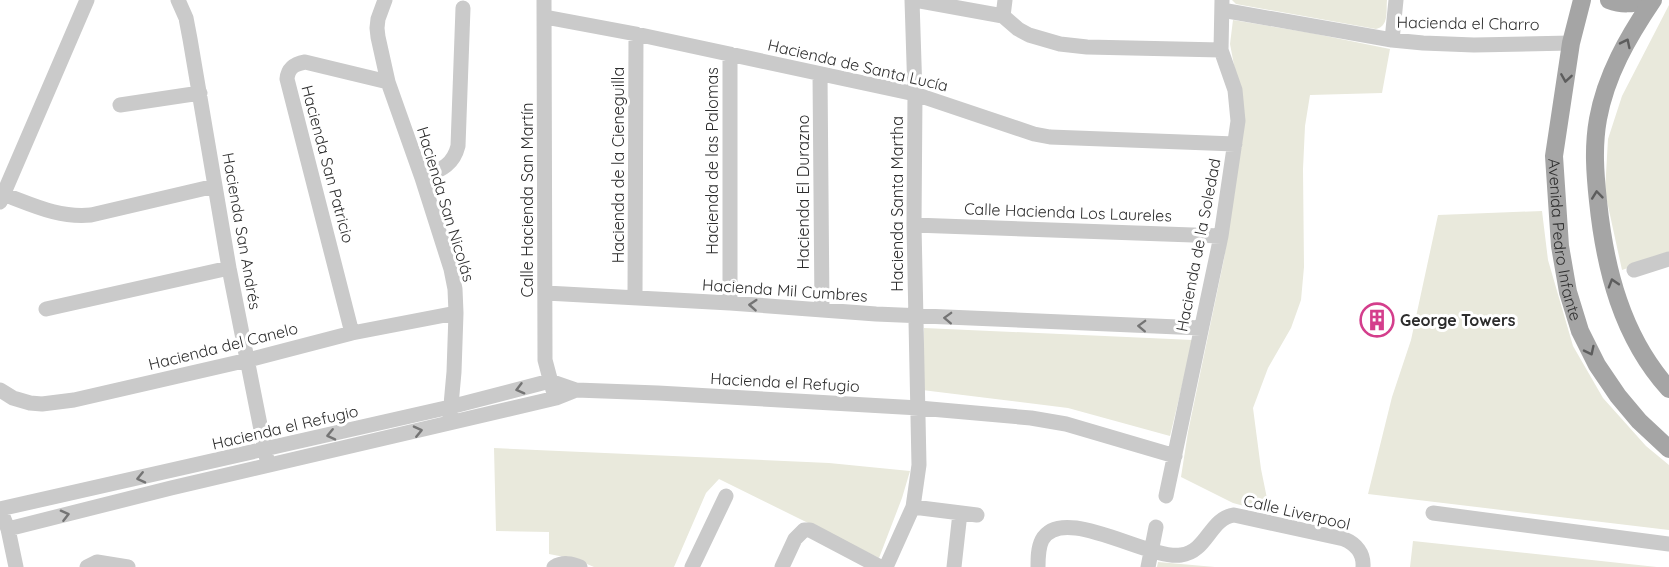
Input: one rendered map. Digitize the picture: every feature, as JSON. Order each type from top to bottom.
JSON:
[{"type":"main road","name":"Avenida Pedro Infante","points":[[1582,0],[1571,43],[1554,156],[1560,246],[1568,292],[1580,331],[1597,365],[1617,396],[1639,421],[1669,449]]},
{"type":"main road","points":[[1609,0],[1632,4],[1646,0]]},
{"type":"main road","points":[[1653,0],[1632,30],[1607,86],[1598,117],[1594,159],[1601,231],[1622,315],[1638,347],[1669,389]]},
{"type":"street","points":[[87,0],[2,198],[64,215],[78,216],[91,215],[215,186]]},
{"type":"street","name":"Hacienda San Nicolás","points":[[385,0],[377,28],[388,82],[422,178],[451,269],[455,289],[454,372],[450,423]]},
{"type":"street","name":"Calle Hacienda San Martín","points":[[544,0],[545,360],[556,399]]},
{"type":"street","points":[[914,0],[1003,16],[1029,35],[1060,44],[1221,50]]},
{"type":"street","name":"Hacienda Santa Martha","points":[[886,567],[913,507],[919,465],[914,225],[914,0]]},
{"type":"street","points":[[1003,16],[1005,0]]},
{"type":"street","points":[[1392,40],[1396,0]]},
{"type":"street","name":"Hacienda San Andrés","points":[[180,1],[186,18],[229,268],[268,466]]},
{"type":"street","name":"Hacienda el Charro","points":[[1222,5],[1392,40],[1474,45],[1571,43]]},
{"type":"street","name":"Hacienda de la Soledad","points":[[1166,496],[1221,236],[1238,121],[1237,98],[1221,50],[1222,5]]},
{"type":"street","points":[[422,178],[449,164],[456,155],[463,8]]},
{"type":"street","name":"Hacienda de Santa Lucía","points":[[545,17],[915,93],[1016,129],[1050,137],[1235,144]]},
{"type":"street","name":"Hacienda de la Cieneguilla","points":[[634,297],[636,34]]},
{"type":"street","name":"Hacienda de las Palomas","points":[[730,54],[730,303]]},
{"type":"street","name":"Hacienda San Patricio","points":[[352,333],[287,79],[288,72],[298,63],[305,62],[388,82]]},
{"type":"street","name":"Hacienda El Durazno","points":[[820,74],[822,310]]},
{"type":"street","points":[[120,105],[200,93]]},
{"type":"street","name":"Calle Hacienda Los Laureles","points":[[914,225],[1221,236]]},
{"type":"street","points":[[1634,270],[1669,259]]},
{"type":"street","points":[[46,309],[229,268]]},
{"type":"street","name":"Hacienda Mil Cumbres","points":[[546,293],[916,316],[1201,328]]},
{"type":"street","name":"Hacienda del Canelo","points":[[0,390],[30,403],[57,403],[248,360],[352,333],[456,313]]},
{"type":"street","name":"Hacienda el Refugio","points":[[0,509],[450,407],[550,381],[576,390],[670,393],[919,408]]},
{"type":"street","name":"Hacienda el Refugio","points":[[8,529],[556,399],[576,390]]},
{"type":"street","points":[[919,408],[1031,418],[1066,424],[1175,456]]},
{"type":"street","points":[[692,567],[726,496]]},
{"type":"street","points":[[913,507],[977,515]]},
{"type":"street","points":[[0,509],[8,529],[16,567]]},
{"type":"street","points":[[954,567],[960,513]]},
{"type":"street","points":[[1433,513],[1669,544]]},
{"type":"street","name":"Calle Liverpool","points":[[1038,567],[1039,548],[1043,538],[1050,531],[1059,527],[1068,526],[1090,530],[1151,551],[1175,556],[1192,552],[1200,547],[1223,518],[1234,515],[1344,539],[1351,542],[1361,553],[1363,567]]},
{"type":"street","points":[[1148,567],[1156,527]]},
{"type":"street","points":[[782,567],[795,539],[804,530],[815,532],[879,567]]},
{"type":"street","points":[[87,567],[97,562],[128,567]]},
{"type":"street","points":[[554,567],[567,563],[580,567]]},
{"type":"shaded area","points":[[1232,0],[1387,0],[1387,14],[1383,25],[1376,29],[1236,4]]},
{"type":"shaded area","points":[[1669,5],[1669,254],[1622,270],[1605,192],[1608,139],[1622,96]]},
{"type":"shaded area","points":[[1233,20],[1390,49],[1382,93],[1310,95],[1305,126],[1303,169],[1304,267],[1301,300],[1291,328],[1268,368],[1253,408],[1261,469],[1270,513],[1233,503],[1181,477],[1188,432],[1224,259],[1244,118],[1230,44]]},
{"type":"shaded area","points":[[1542,211],[1548,260],[1573,346],[1603,398],[1646,446],[1669,465],[1669,530],[1368,494],[1392,397],[1411,340],[1438,215]]},
{"type":"shaded area","points":[[924,328],[1193,340],[1170,436],[1068,408],[922,390]]},
{"type":"shaded area","points":[[494,448],[829,463],[910,471],[879,558],[719,479],[706,493],[674,567],[594,567],[575,559],[549,554],[549,532],[496,531]]},
{"type":"shaded area","points":[[1413,541],[1657,567],[1410,567]]},
{"type":"shaded area","points":[[1158,562],[1215,567],[1157,567]]},
{"type":"place","name":"George Towers","points":[[1377,320]]}]
